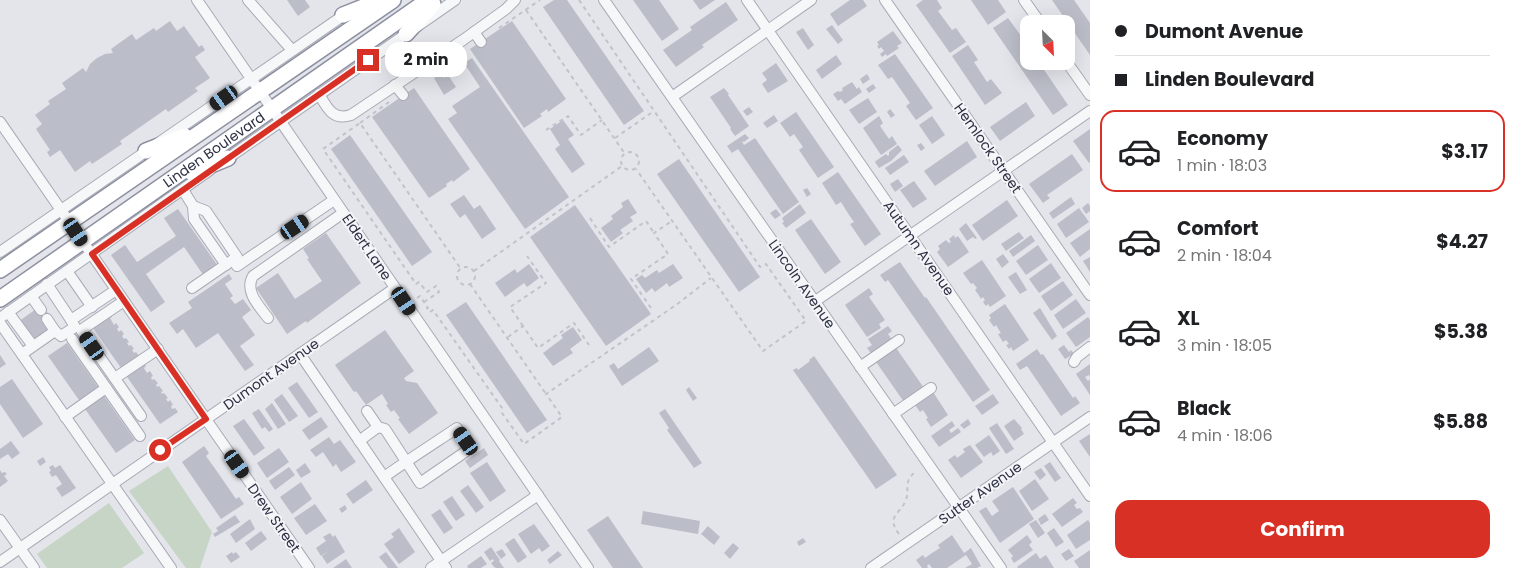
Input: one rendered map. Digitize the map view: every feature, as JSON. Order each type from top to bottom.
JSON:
[{"type":"highway","points":[[343,15],[381,0]]},
{"type":"highway","name":"Linden Boulevard","points":[[0,270],[65,215],[210,126],[393,0]]},
{"type":"highway","name":"Linden Boulevard","points":[[3,309],[88,248],[165,184],[276,115],[428,0]]},
{"type":"highway","points":[[406,34],[436,0]]},
{"type":"highway","points":[[146,151],[210,126]]},
{"type":"highway","points":[[165,184],[228,158]]},
{"type":"street","name":"Eldert Lane","points":[[197,0],[588,568]]},
{"type":"street","points":[[248,0],[292,50]]},
{"type":"street","name":"Linden Boulevard","points":[[0,252],[65,215],[146,151],[365,0]]},
{"type":"street","name":"Linden Boulevard","points":[[3,309],[31,296],[67,270],[88,248],[182,190],[228,158],[276,115],[319,94],[456,0]]},
{"type":"street","points":[[319,94],[331,112],[342,117],[351,115],[474,32],[506,9],[515,0]]},
{"type":"street","name":"Lincoln Avenue","points":[[604,0],[1001,568]]},
{"type":"street","name":"Autumn Avenue","points":[[747,0],[1090,496]]},
{"type":"street","points":[[672,97],[811,0]]},
{"type":"street","name":"Hemlock Street","points":[[885,0],[1090,295]]},
{"type":"street","points":[[1024,0],[1035,15]]},
{"type":"street","points":[[474,32],[481,42]]},
{"type":"street","points":[[1073,70],[1090,95]]},
{"type":"street","points":[[396,85],[403,95]]},
{"type":"street","points":[[814,302],[1090,111]]},
{"type":"street","name":"Drew Street","points":[[0,122],[309,568]]},
{"type":"street","points":[[182,190],[194,206],[194,219],[229,262],[237,266],[334,200]]},
{"type":"street","points":[[268,318],[251,294],[250,283],[253,276],[343,213]]},
{"type":"street","points":[[192,288],[229,262]]},
{"type":"street","points":[[67,270],[92,307]]},
{"type":"street","points":[[47,284],[75,327],[61,336],[47,319]]},
{"type":"street","name":"Dumont Avenue","points":[[0,562],[395,288]]},
{"type":"street","points":[[72,320],[116,290]]},
{"type":"street","points":[[31,296],[41,310]]},
{"type":"street","points":[[124,301],[81,330],[141,416]]},
{"type":"street","points":[[3,309],[33,346]]},
{"type":"street","points":[[0,323],[171,568]]},
{"type":"street","points":[[22,354],[56,331]]},
{"type":"street","points":[[72,339],[140,436]]},
{"type":"street","points":[[860,367],[899,340]]},
{"type":"street","points":[[1074,362],[1077,357],[1090,348]]},
{"type":"street","points":[[114,378],[158,349]]},
{"type":"street","points":[[300,354],[444,565]]},
{"type":"street","points":[[65,417],[106,388]]},
{"type":"street","points":[[893,414],[931,388]]},
{"type":"street","points":[[367,411],[378,427],[385,429],[407,462],[420,483],[465,452],[468,446],[457,428],[407,462],[384,477]]},
{"type":"street","name":"Sutter Avenue","points":[[870,568],[1090,417]]},
{"type":"street","points":[[359,441],[378,427]]},
{"type":"street","points":[[431,568],[444,565],[538,495]]},
{"type":"street","points":[[0,520],[34,568]]},
{"type":"path","points":[[492,32],[540,0]]},
{"type":"path","points":[[579,0],[760,267],[766,264],[806,321],[763,351],[636,169]]},
{"type":"path","points":[[526,10],[625,154]]},
{"type":"path","points":[[389,102],[322,149],[416,284],[419,282],[427,292],[436,286],[439,292],[424,302]]},
{"type":"path","points":[[615,139],[654,111]]},
{"type":"path","points":[[546,130],[568,116],[581,135],[602,120]]},
{"type":"path","points":[[360,123],[460,269]]},
{"type":"path","points":[[631,152],[639,156],[640,162],[636,169],[628,171],[622,166],[621,159],[625,154],[631,152]]},
{"type":"path","points":[[474,271],[622,166]]},
{"type":"path","points":[[590,218],[609,247],[646,222],[654,233],[668,254],[631,279],[652,308]]},
{"type":"path","points":[[654,233],[672,221]]},
{"type":"path","points":[[527,256],[546,283],[510,307],[538,348],[574,323],[589,345]]},
{"type":"path","points":[[469,267],[474,271],[476,277],[473,283],[464,285],[459,282],[457,274],[460,269],[469,267]]},
{"type":"path","points":[[546,394],[676,305],[711,278]]},
{"type":"path","points":[[430,312],[433,310],[502,408],[502,413],[524,444],[562,417],[470,284]]},
{"type":"path","points":[[417,298],[420,296],[428,308],[425,310]]},
{"type":"path","points":[[508,337],[523,326]]},
{"type":"path","points":[[898,534],[894,528],[895,516],[906,500],[908,481],[915,472]]},
{"type":"green space","points":[[168,466],[212,532],[200,568],[186,568],[129,491]]},
{"type":"green space","points":[[109,503],[144,553],[122,568],[47,568],[37,554]]},
{"type":"building","points":[[287,0],[305,0],[310,7],[298,16]]},
{"type":"building","points":[[554,0],[567,0],[644,111],[624,125],[543,7]]},
{"type":"building","points":[[633,0],[659,0],[679,29],[662,41]]},
{"type":"building","points":[[693,0],[715,0],[700,10]]},
{"type":"building","points":[[850,0],[863,0],[867,6],[838,26],[830,14]]},
{"type":"building","points":[[923,0],[937,0],[942,8],[938,11],[952,30],[956,28],[966,42],[950,53],[916,5]]},
{"type":"building","points":[[971,0],[998,0],[1006,12],[988,25]]},
{"type":"building","points":[[1052,0],[1074,0],[1090,23],[1090,55],[1075,33],[1075,15],[1062,15]]},
{"type":"building","points":[[726,2],[738,20],[702,45],[704,47],[676,67],[663,50],[692,30],[690,27]]},
{"type":"building","points":[[1008,18],[1020,35],[1020,67],[993,28]]},
{"type":"building","points":[[170,21],[177,31],[184,26],[199,47],[202,45],[205,50],[195,57],[210,78],[195,88],[198,91],[168,112],[166,109],[120,141],[122,144],[92,164],[90,161],[75,172],[60,150],[50,157],[47,152],[50,150],[36,129],[42,124],[35,115],[50,104],[48,101],[66,89],[62,83],[83,68],[86,72],[90,64],[97,58],[113,53],[111,49],[132,34],[136,40],[154,28],[156,31]]},
{"type":"building","points":[[512,21],[566,99],[548,112],[547,109],[540,114],[542,116],[524,128],[470,49]]},
{"type":"building","points":[[832,25],[843,40],[838,44],[826,29]]},
{"type":"building","points":[[803,28],[814,45],[808,50],[796,32]]},
{"type":"building","points":[[893,31],[902,43],[897,46],[899,48],[882,57],[880,54],[884,51],[881,47],[879,49],[877,42]]},
{"type":"building","points":[[968,45],[978,60],[974,62],[987,82],[991,79],[1002,93],[985,105],[952,56]]},
{"type":"building","points":[[895,54],[933,108],[916,120],[906,106],[910,103],[892,77],[888,79],[878,65]]},
{"type":"building","points":[[836,55],[842,64],[822,79],[816,70]]},
{"type":"building","points":[[472,58],[569,197],[525,229],[448,119],[457,113],[452,106],[480,87],[464,63]]},
{"type":"building","points":[[776,63],[788,81],[768,93],[762,84],[767,80],[762,73]]},
{"type":"building","points":[[1022,70],[1044,70],[1068,105],[1053,115]]},
{"type":"building","points":[[441,74],[444,78],[448,75],[456,87],[444,95],[434,78]]},
{"type":"building","points":[[867,74],[870,79],[863,84],[860,79]]},
{"type":"building","points":[[852,82],[862,92],[845,104],[841,99],[838,101],[833,94],[838,91],[840,92],[843,90],[842,88]]},
{"type":"building","points":[[873,84],[876,88],[869,93],[866,89]]},
{"type":"building","points":[[414,88],[470,169],[453,182],[452,180],[446,184],[447,186],[429,198],[372,117]]},
{"type":"building","points":[[724,88],[749,126],[735,136],[710,97]]},
{"type":"building","points":[[868,98],[877,112],[859,124],[849,110]]},
{"type":"building","points":[[1026,102],[1035,116],[1000,141],[990,127]]},
{"type":"building","points":[[749,107],[753,112],[747,116],[743,111]]},
{"type":"building","points":[[890,109],[895,115],[891,118],[887,112]]},
{"type":"building","points":[[796,112],[834,167],[818,178],[799,150],[803,147],[794,134],[790,137],[780,123]]},
{"type":"building","points":[[774,115],[778,121],[767,128],[763,123]]},
{"type":"building","points":[[879,116],[883,123],[880,126],[889,139],[892,136],[897,144],[881,155],[863,128]]},
{"type":"building","points":[[932,116],[945,135],[932,144],[919,125]]},
{"type":"building","points":[[563,120],[574,135],[568,139],[585,164],[572,173],[555,149],[560,145],[550,129]]},
{"type":"building","points":[[1090,129],[1090,162],[1089,163],[1073,141]]},
{"type":"building","points":[[745,134],[749,138],[744,142],[742,141],[744,145],[755,138],[799,202],[783,214],[738,149],[732,153],[727,146]]},
{"type":"building","points":[[350,135],[432,252],[412,266],[331,149]]},
{"type":"building","points":[[967,141],[977,157],[935,186],[924,171]]},
{"type":"building","points":[[921,143],[925,148],[921,151],[917,145]]},
{"type":"building","points":[[898,145],[902,150],[891,161],[879,168],[875,162],[886,154],[888,156],[889,152]]},
{"type":"building","points":[[1072,154],[1083,170],[1047,195],[1050,198],[1043,203],[1029,184]]},
{"type":"building","points":[[904,155],[909,162],[890,175],[885,168]]},
{"type":"building","points":[[679,159],[760,277],[739,292],[657,174]]},
{"type":"building","points":[[838,172],[881,234],[865,246],[850,224],[854,222],[841,202],[836,205],[822,183]]},
{"type":"building","points":[[898,179],[903,186],[895,192],[890,184]]},
{"type":"building","points":[[914,181],[927,199],[913,208],[900,190]]},
{"type":"building","points":[[807,188],[811,194],[807,197],[803,190]]},
{"type":"building","points":[[464,195],[474,209],[480,205],[496,229],[482,239],[465,214],[460,218],[450,204]]},
{"type":"building","points":[[1071,197],[1075,204],[1053,219],[1049,213]]},
{"type":"building","points":[[628,199],[637,213],[630,217],[633,221],[620,230],[623,233],[611,242],[601,228],[613,219],[611,216],[623,207],[621,203]]},
{"type":"building","points":[[1007,200],[1018,216],[983,241],[972,225]]},
{"type":"building","points":[[1088,203],[1090,211],[1086,214],[1082,208]]},
{"type":"building","points":[[800,204],[806,213],[786,228],[782,223],[784,222],[782,218]]},
{"type":"building","points":[[575,205],[651,314],[606,346],[530,237]]},
{"type":"building","points":[[1079,208],[1089,222],[1066,238],[1057,224]]},
{"type":"building","points":[[178,209],[218,266],[204,276],[184,247],[146,274],[165,302],[151,312],[111,255],[125,245],[137,262],[176,236],[164,218]]},
{"type":"building","points":[[776,209],[781,215],[775,219],[770,213]]},
{"type":"building","points":[[811,219],[841,262],[825,274],[795,230]]},
{"type":"building","points":[[966,223],[977,238],[973,237],[967,241],[959,229]]},
{"type":"building","points":[[1090,229],[1090,249],[1080,257],[1070,243]]},
{"type":"building","points":[[1019,232],[1024,238],[1006,251],[1001,244]]},
{"type":"building","points":[[326,233],[361,283],[307,323],[306,321],[287,334],[256,288],[278,273],[295,299],[322,281],[307,259],[309,258],[303,249]]},
{"type":"building","points":[[954,235],[955,238],[958,236],[969,252],[948,267],[937,252],[940,249],[938,246],[946,240],[949,243],[951,242],[949,239]]},
{"type":"building","points":[[1031,235],[1035,241],[1013,257],[1009,251]]},
{"type":"building","points":[[1038,245],[1048,260],[1026,275],[1016,261]]},
{"type":"building","points":[[1003,254],[1009,262],[1002,268],[996,259]]},
{"type":"building","points":[[1090,257],[1090,272],[1083,261]]},
{"type":"building","points":[[982,260],[1006,296],[990,307],[988,304],[986,306],[983,302],[985,300],[983,297],[981,299],[975,290],[977,288],[973,283],[971,284],[963,273]]},
{"type":"building","points":[[900,262],[990,390],[973,402],[888,280],[885,282],[880,275]]},
{"type":"building","points":[[1051,263],[1061,278],[1039,293],[1029,279]]},
{"type":"building","points":[[529,264],[539,278],[527,287],[524,283],[505,297],[495,283],[515,269],[517,273]]},
{"type":"building","points":[[673,264],[683,278],[669,287],[667,283],[655,292],[652,288],[646,293],[636,279],[642,275],[645,278],[657,270],[659,273]]},
{"type":"building","points":[[1016,272],[1027,290],[1020,294],[1008,277]]},
{"type":"building","points":[[229,274],[232,279],[225,284],[233,296],[230,298],[235,304],[243,299],[251,310],[242,317],[255,335],[240,346],[254,365],[245,371],[218,333],[196,348],[183,329],[177,334],[169,323],[192,308],[188,302]]},
{"type":"building","points":[[1063,281],[1073,295],[1051,311],[1041,296]]},
{"type":"building","points":[[869,288],[873,294],[869,297],[885,320],[879,324],[881,328],[867,337],[845,305]]},
{"type":"building","points":[[1076,299],[1086,313],[1063,329],[1054,315]]},
{"type":"building","points":[[466,302],[547,420],[527,433],[446,315]]},
{"type":"building","points":[[1005,304],[1029,340],[1013,351],[1011,347],[1009,349],[1006,345],[1009,344],[1006,340],[1003,342],[998,334],[1001,333],[996,325],[994,327],[989,320],[991,318],[989,315]]},
{"type":"building","points":[[44,308],[51,317],[52,329],[33,342],[18,322],[36,309]]},
{"type":"building","points":[[1040,308],[1057,336],[1052,340],[1033,313]]},
{"type":"building","points":[[109,313],[114,325],[116,323],[119,327],[117,329],[119,332],[121,330],[124,334],[122,336],[124,339],[126,338],[129,346],[131,345],[134,349],[132,350],[134,353],[136,352],[139,356],[121,368],[91,325]]},
{"type":"building","points":[[1088,317],[1090,320],[1090,337],[1076,347],[1066,333]]},
{"type":"building","points":[[888,326],[892,331],[888,334],[892,340],[872,355],[867,348],[872,345],[868,339]]},
{"type":"building","points":[[573,327],[582,340],[570,349],[573,353],[553,366],[543,353],[563,338],[561,335]]},
{"type":"building","points":[[385,330],[414,371],[404,378],[406,381],[417,383],[438,413],[409,434],[394,410],[391,412],[386,405],[388,404],[382,394],[366,405],[356,391],[354,392],[335,365]]},
{"type":"building","points":[[67,343],[98,387],[79,400],[48,356]]},
{"type":"building","points":[[894,345],[924,388],[904,402],[874,359]]},
{"type":"building","points":[[1064,345],[1069,352],[1071,350],[1074,354],[1065,359],[1058,349]]},
{"type":"building","points":[[649,347],[659,361],[622,386],[609,366],[614,363],[618,369]]},
{"type":"building","points":[[1037,349],[1041,355],[1043,354],[1073,398],[1075,396],[1080,403],[1061,416],[1027,366],[1020,370],[1016,364]]},
{"type":"building","points":[[0,355],[6,364],[0,368]]},
{"type":"building","points":[[814,356],[897,475],[876,489],[793,370],[797,368],[798,370]]},
{"type":"building","points":[[143,362],[147,373],[150,371],[153,376],[151,377],[152,380],[154,379],[158,383],[157,387],[159,386],[163,391],[161,392],[168,398],[166,399],[168,402],[170,400],[173,405],[171,406],[172,409],[175,408],[178,412],[160,424],[125,374]]},
{"type":"building","points":[[1090,364],[1090,377],[1089,375],[1085,377],[1088,381],[1090,379],[1090,395],[1076,374]]},
{"type":"building","points":[[12,379],[43,424],[23,438],[0,404],[0,387]]},
{"type":"building","points":[[297,382],[318,412],[309,418],[288,388]]},
{"type":"building","points":[[689,387],[697,398],[693,401],[686,390]]},
{"type":"building","points":[[933,392],[948,415],[931,427],[923,410],[920,412],[915,405]]},
{"type":"building","points":[[282,394],[298,416],[289,422],[274,400]]},
{"type":"building","points":[[993,394],[999,403],[982,415],[975,406]]},
{"type":"building","points":[[104,396],[135,440],[116,453],[85,409]]},
{"type":"building","points":[[272,403],[286,424],[278,429],[265,409]]},
{"type":"building","points":[[259,409],[273,429],[269,432],[265,427],[262,429],[252,413]]},
{"type":"building","points":[[665,409],[702,463],[694,468],[667,430],[669,428],[659,413]]},
{"type":"building","points":[[321,417],[328,427],[309,440],[302,430]]},
{"type":"building","points":[[244,419],[265,448],[254,456],[233,426]]},
{"type":"building","points":[[968,419],[971,424],[964,429],[960,425]]},
{"type":"building","points":[[1014,419],[1022,428],[1024,434],[1014,441],[1004,426]]},
{"type":"building","points":[[952,421],[955,426],[949,430],[951,433],[958,428],[961,432],[939,447],[931,436]]},
{"type":"building","points":[[997,423],[1014,449],[1006,454],[989,428]]},
{"type":"building","points":[[1090,434],[1090,457],[1079,441]]},
{"type":"building","points":[[989,435],[1000,451],[993,456],[991,452],[984,457],[975,445]]},
{"type":"building","points":[[329,437],[334,444],[340,440],[356,462],[341,472],[336,464],[333,467],[323,452],[316,457],[310,450]]},
{"type":"building","points":[[11,441],[20,453],[12,459],[8,454],[0,459],[0,449]]},
{"type":"building","points":[[970,445],[983,462],[961,478],[948,460],[955,455],[957,458],[965,452],[963,449]]},
{"type":"building","points":[[204,446],[209,453],[206,456],[236,499],[239,497],[244,504],[221,519],[182,462]]},
{"type":"building","points":[[279,448],[289,462],[267,478],[257,463]]},
{"type":"building","points":[[484,448],[488,455],[470,468],[465,461]]},
{"type":"building","points":[[43,457],[46,462],[40,466],[37,461]]},
{"type":"building","points":[[487,462],[506,491],[490,502],[470,473]]},
{"type":"building","points":[[1050,462],[1061,478],[1055,482],[1044,466]]},
{"type":"building","points":[[305,463],[311,472],[301,478],[296,470]]},
{"type":"building","points":[[53,465],[55,468],[60,465],[76,488],[62,497],[56,488],[62,484],[56,475],[52,477],[49,472],[51,471],[49,467]]},
{"type":"building","points":[[289,467],[295,475],[275,490],[269,481]]},
{"type":"building","points":[[1041,468],[1046,475],[1040,480],[1034,472]]},
{"type":"building","points":[[0,470],[2,473],[5,472],[7,474],[4,476],[8,481],[0,487]]},
{"type":"building","points":[[1035,479],[1049,499],[1032,511],[1019,491]]},
{"type":"building","points":[[366,480],[373,490],[353,504],[346,494]]},
{"type":"building","points":[[301,482],[312,499],[292,514],[280,497]]},
{"type":"building","points":[[468,485],[484,507],[476,513],[460,491]]},
{"type":"building","points":[[1013,487],[1034,519],[1000,543],[979,511],[986,507],[992,516],[999,511],[992,501]]},
{"type":"building","points":[[452,496],[465,515],[456,521],[443,502]]},
{"type":"building","points":[[1073,498],[1077,503],[1074,505],[1083,512],[1062,527],[1052,514]]},
{"type":"building","points":[[315,504],[327,521],[306,535],[294,518]]},
{"type":"building","points":[[345,505],[347,509],[342,513],[339,509]]},
{"type":"building","points":[[440,509],[453,528],[444,534],[431,515]]},
{"type":"building","points":[[643,511],[700,521],[698,534],[641,524]]},
{"type":"building","points":[[1045,514],[1049,520],[1041,525],[1038,519]]},
{"type":"building","points":[[235,515],[240,522],[215,537],[213,534],[218,531],[216,528]]},
{"type":"building","points":[[608,516],[643,568],[613,568],[587,530]]},
{"type":"building","points":[[250,519],[255,529],[236,543],[230,534]]},
{"type":"building","points":[[1036,520],[1045,533],[1038,538],[1029,524]]},
{"type":"building","points":[[1088,520],[1090,523],[1090,540],[1076,549],[1067,535]]},
{"type":"building","points":[[534,524],[550,546],[542,552],[539,548],[531,554],[518,534]]},
{"type":"building","points":[[708,526],[720,537],[714,545],[701,534]]},
{"type":"building","points":[[399,528],[415,552],[399,564],[384,544],[394,537],[391,534]]},
{"type":"building","points":[[1054,528],[1064,542],[1056,547],[1047,533]]},
{"type":"building","points":[[261,531],[267,539],[251,551],[245,543]]},
{"type":"building","points":[[330,533],[333,537],[335,535],[345,552],[327,564],[322,556],[330,550],[321,556],[316,548],[326,541],[323,537]]},
{"type":"building","points":[[952,535],[964,553],[971,548],[981,566],[965,568],[972,564],[966,555],[947,568],[932,568],[929,564],[928,568],[922,568],[916,560],[923,555],[925,558],[940,548],[938,545]]},
{"type":"building","points":[[1027,535],[1032,542],[1029,545],[1033,550],[1014,563],[1011,558],[1013,556],[1008,550]]},
{"type":"building","points":[[514,538],[527,557],[518,563],[505,544]]},
{"type":"building","points":[[803,538],[806,542],[799,546],[797,542]]},
{"type":"building","points":[[733,543],[739,548],[730,559],[724,553]]},
{"type":"building","points":[[491,547],[504,568],[494,567],[491,563],[494,561],[493,559],[490,561],[484,552]]},
{"type":"building","points":[[502,549],[506,555],[501,559],[496,552]]},
{"type":"building","points":[[1069,549],[1074,556],[1066,561],[1061,554]]},
{"type":"building","points":[[1090,550],[1090,568],[1079,568],[1074,561]]},
{"type":"building","points":[[558,551],[562,555],[550,564],[547,560]]},
{"type":"building","points":[[232,552],[233,554],[236,552],[240,557],[231,563],[226,556]]},
{"type":"building","points":[[386,552],[398,568],[388,568],[379,557]]},
{"type":"building","points":[[1036,553],[1040,559],[1046,555],[1054,568],[1017,567]]},
{"type":"building","points":[[481,556],[487,564],[481,568],[468,568],[467,566]]},
{"type":"building","points":[[346,559],[352,568],[333,568]]},
{"type":"route","points":[[160,450],[206,419],[92,254],[368,60]]}]
